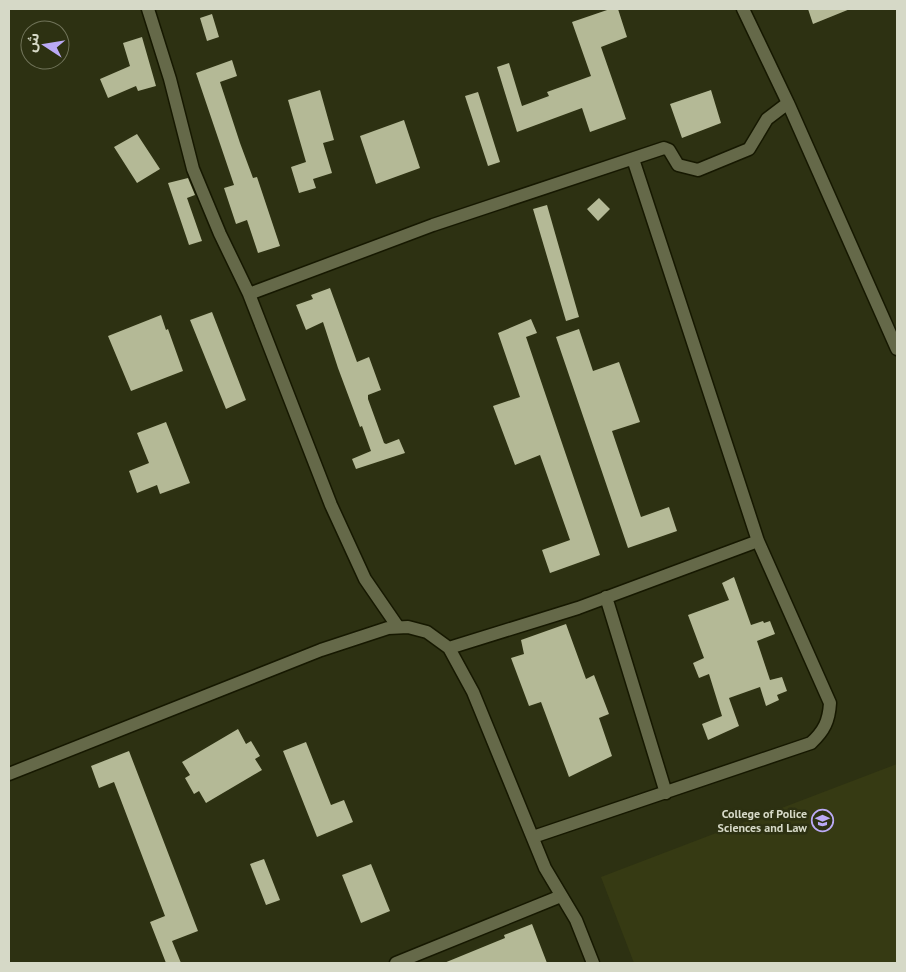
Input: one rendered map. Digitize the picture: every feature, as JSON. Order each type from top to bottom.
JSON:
[{"type":"street","points":[[148,9],[170,79],[193,169],[220,234],[249,294],[331,505],[365,579],[398,627]]},
{"type":"street","points":[[744,9],[892,326],[897,349]]},
{"type":"street","points":[[249,294],[433,225],[664,148],[669,150],[678,165],[698,170],[749,149],[766,119],[788,103]]},
{"type":"street","points":[[532,837],[811,743],[821,734],[829,720],[830,703],[758,541],[633,159]]},
{"type":"street","points":[[450,648],[606,597],[758,541]]},
{"type":"street","points":[[606,597],[666,793]]},
{"type":"street","points":[[9,774],[321,650],[388,628],[408,627],[427,632],[450,648],[473,692],[545,868],[576,920],[593,963]]},
{"type":"street","points":[[396,963],[562,896]]},
{"type":"shaded area","name":"College of Police Sciences and Law","points":[[897,764],[897,963],[634,963],[601,877]]},
{"type":"building","points":[[610,9],[618,9],[627,37],[601,47],[626,119],[590,132],[582,108],[517,132],[497,67],[509,63],[522,106],[549,96],[547,92],[591,76],[572,22]]},
{"type":"building","points":[[808,9],[850,9],[813,24]]},
{"type":"building","points":[[212,14],[219,37],[207,41],[200,18]]},
{"type":"building","points":[[142,37],[156,86],[138,91],[136,86],[108,98],[100,79],[130,66],[123,43]]},
{"type":"building","points":[[232,60],[237,76],[220,82],[240,143],[253,178],[257,177],[280,246],[258,253],[247,220],[236,224],[224,188],[234,185],[196,73]]},
{"type":"building","points":[[320,90],[334,140],[323,143],[332,173],[313,179],[316,188],[299,193],[291,167],[306,162],[288,100]]},
{"type":"building","points":[[711,90],[721,123],[682,138],[670,104]]},
{"type":"building","points":[[478,92],[500,162],[488,166],[465,96]]},
{"type":"building","points":[[404,120],[420,168],[376,184],[360,136]]},
{"type":"building","points":[[137,134],[160,169],[137,183],[114,147]]},
{"type":"building","points":[[188,178],[195,195],[187,198],[202,241],[189,245],[168,183]]},
{"type":"building","points":[[599,198],[610,209],[598,221],[587,209]]},
{"type":"building","points":[[547,205],[579,317],[566,321],[533,209]]},
{"type":"building","points":[[330,288],[357,362],[369,357],[381,390],[368,395],[368,399],[384,443],[399,439],[405,453],[356,469],[352,459],[371,451],[362,426],[360,427],[323,322],[306,330],[296,305],[313,299],[311,295]]},
{"type":"building","points":[[212,312],[246,400],[226,409],[190,320]]},
{"type":"building","points":[[161,315],[183,371],[131,391],[108,336]]},
{"type":"building","points":[[531,319],[537,333],[526,337],[600,555],[550,573],[542,550],[570,540],[540,455],[515,465],[493,406],[520,397],[498,333]]},
{"type":"building","points":[[579,329],[593,371],[619,362],[640,422],[612,431],[641,517],[669,507],[677,531],[628,548],[556,337]]},
{"type":"building","points":[[166,422],[190,483],[160,494],[157,485],[137,493],[129,471],[149,463],[137,433]]},
{"type":"building","points":[[734,577],[751,625],[770,621],[775,634],[757,641],[770,680],[782,677],[787,691],[777,695],[779,700],[766,706],[760,687],[729,698],[739,726],[708,740],[702,724],[722,716],[709,674],[699,678],[693,663],[704,658],[688,615],[729,600],[722,583]]},
{"type":"building","points":[[566,624],[586,679],[594,675],[609,714],[599,718],[612,756],[569,777],[541,702],[529,706],[511,658],[524,654],[521,640]]},
{"type":"building","points":[[238,729],[246,744],[251,741],[260,756],[255,759],[262,770],[206,803],[199,791],[194,794],[185,778],[190,775],[182,762]]},
{"type":"building","points":[[306,742],[331,805],[344,800],[353,822],[317,837],[283,751]]},
{"type":"building","points":[[129,751],[198,931],[172,941],[181,963],[166,963],[150,922],[165,916],[114,782],[99,788],[91,766]]},
{"type":"building","points":[[264,859],[280,900],[266,905],[250,864]]},
{"type":"building","points":[[371,864],[390,911],[361,923],[342,875]]},
{"type":"building","points":[[532,924],[547,963],[444,963],[505,938],[504,935]]},
{"type":"place","name":"College of Police Sciences and Law","points":[[823,821]]}]
